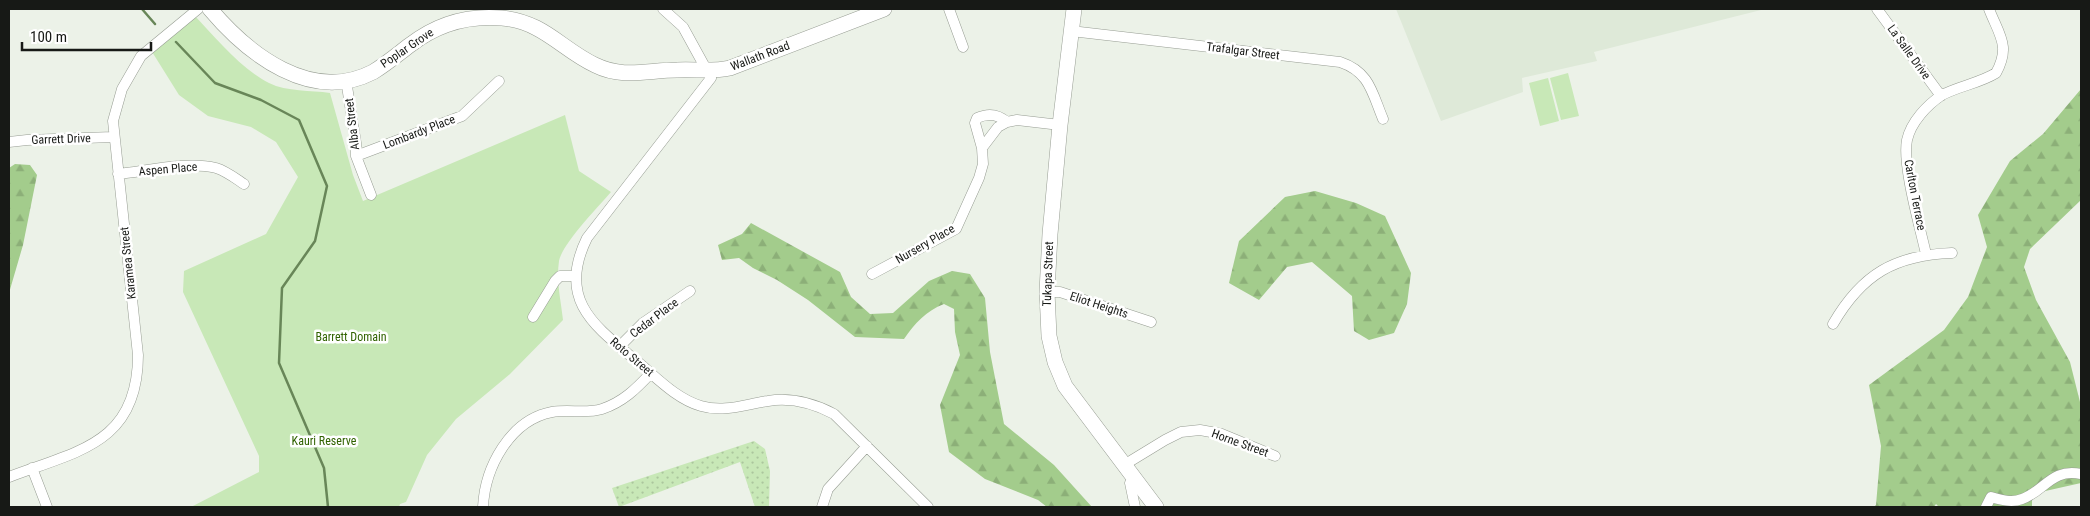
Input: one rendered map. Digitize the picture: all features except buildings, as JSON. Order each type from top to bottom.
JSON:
[{"type":"street","name":"Karamea Street","points":[[9,477],[86,448],[102,438],[122,418],[135,390],[138,355],[113,137],[113,121],[116,104],[122,89],[141,56],[198,9]]},
{"type":"street","name":"Poplar Grove","points":[[210,9],[249,48],[282,70],[305,79],[332,82],[372,72],[418,38],[441,26],[478,17],[504,18],[540,29],[593,64],[617,73],[634,74],[673,70],[706,70]]},
{"type":"street","points":[[663,9],[682,27],[706,70]]},
{"type":"street","name":"Wallath Road","points":[[706,70],[730,68],[884,9]]},
{"type":"street","points":[[949,9],[963,47]]},
{"type":"street","name":"Tukapa Street","points":[[1074,9],[1060,125],[1050,234],[1047,292],[1049,336],[1060,375],[1080,407],[1156,507]]},
{"type":"street","name":"La Salle Drive","points":[[1877,9],[1941,96]]},
{"type":"street","name":"Carlton Terrace","points":[[1926,254],[1908,169],[1907,140],[1918,118],[1927,106],[1941,96],[1996,73],[2004,54],[2004,46],[1989,9]]},
{"type":"street","name":"Trafalgar Street","points":[[1071,31],[1340,62],[1353,66],[1362,74],[1368,83],[1383,119]]},
{"type":"street","name":"Roto Street","points":[[706,70],[711,78],[586,238],[579,258],[576,276],[578,292],[586,314],[602,333],[685,400],[714,408],[731,408],[769,400],[792,400],[809,403],[834,414],[928,507]]},
{"type":"street","name":"Alba Street","points":[[346,80],[356,143],[356,156],[371,195]]},
{"type":"street","name":"Lombardy Place","points":[[356,156],[462,116],[499,81]]},
{"type":"street","name":"Nursery Place","points":[[872,274],[956,229],[983,164],[982,148],[975,123],[977,118],[990,114],[1001,117],[1007,122],[1018,120],[1060,125]]},
{"type":"street","points":[[982,148],[992,133],[1007,122]]},
{"type":"street","name":"Garrett Drive","points":[[9,142],[113,137]]},
{"type":"street","name":"Aspen Place","points":[[118,174],[203,166],[218,169],[244,184]]},
{"type":"street","points":[[1833,324],[1844,304],[1870,278],[1894,264],[1926,254],[1952,253]]},
{"type":"street","points":[[532,317],[560,276],[576,276]]},
{"type":"street","name":"Cedar Place","points":[[619,347],[643,323],[690,291]]},
{"type":"street","name":"Eliot Heights","points":[[1047,292],[1060,292],[1151,322]]},
{"type":"street","points":[[483,507],[486,486],[491,470],[504,447],[518,430],[529,421],[552,412],[600,410],[628,396],[651,373]]},
{"type":"street","name":"Horne Street","points":[[1124,465],[1150,448],[1181,432],[1200,430],[1222,434],[1275,456]]},
{"type":"street","points":[[822,507],[828,489],[867,446]]},
{"type":"street","points":[[32,468],[47,507]]},
{"type":"street","points":[[1986,507],[1991,497],[2008,501],[2022,500],[2055,476],[2065,473],[2081,474]]},
{"type":"street","points":[[1135,480],[1130,483],[1135,507]]},
{"type":"shaded area","points":[[1396,9],[1765,9],[1594,52],[1597,61],[1522,78],[1523,92],[1441,121]]},
{"type":"green space","name":"Barrett Domain","points":[[194,15],[248,70],[269,83],[291,89],[330,93],[353,175],[363,201],[565,115],[579,171],[611,192],[581,226],[567,245],[559,261],[559,291],[563,320],[510,374],[456,419],[427,455],[406,502],[400,504],[399,507],[191,507],[259,472],[259,456],[183,292],[184,271],[266,234],[298,177],[276,142],[251,127],[208,116],[179,95],[149,47]]},
{"type":"green space","points":[[1568,73],[1579,116],[1561,120],[1550,78]]},
{"type":"green space","points":[[1548,78],[1559,121],[1540,126],[1529,83]]},
{"type":"green space","points":[[2081,89],[2081,200],[2030,249],[2024,267],[2036,300],[2070,362],[2081,406],[2081,483],[2032,494],[2032,507],[1939,507],[1936,504],[1934,507],[1874,507],[1876,505],[1881,446],[1869,385],[1944,330],[1968,297],[1987,247],[1978,215],[2010,161],[2043,134]]},
{"type":"green space","points":[[15,164],[30,165],[37,175],[23,245],[9,293],[9,168]]},
{"type":"green space","points":[[1315,191],[1356,203],[1385,216],[1411,273],[1407,304],[1394,333],[1369,340],[1354,331],[1352,296],[1312,262],[1287,267],[1259,300],[1229,283],[1239,241],[1285,197]]},
{"type":"green space","points":[[751,223],[840,272],[851,297],[870,314],[893,313],[929,281],[952,271],[970,274],[985,298],[990,352],[1004,424],[1054,465],[1092,507],[1047,507],[1038,500],[985,479],[949,452],[940,405],[960,355],[955,332],[954,309],[944,304],[932,310],[917,323],[904,339],[855,337],[808,300],[739,258],[722,260],[718,245],[742,234]]},
{"type":"green space","points":[[754,441],[765,449],[770,471],[769,507],[755,507],[740,462],[619,507],[612,488]]},
{"type":"waterway","points":[[142,9],[155,24]]},
{"type":"waterway","points":[[176,42],[215,83],[261,100],[299,120],[327,186],[315,241],[282,288],[279,363],[324,468],[328,507]]},
{"type":"park label","name":"Kauri Reserve","points":[[324,441]]}]
